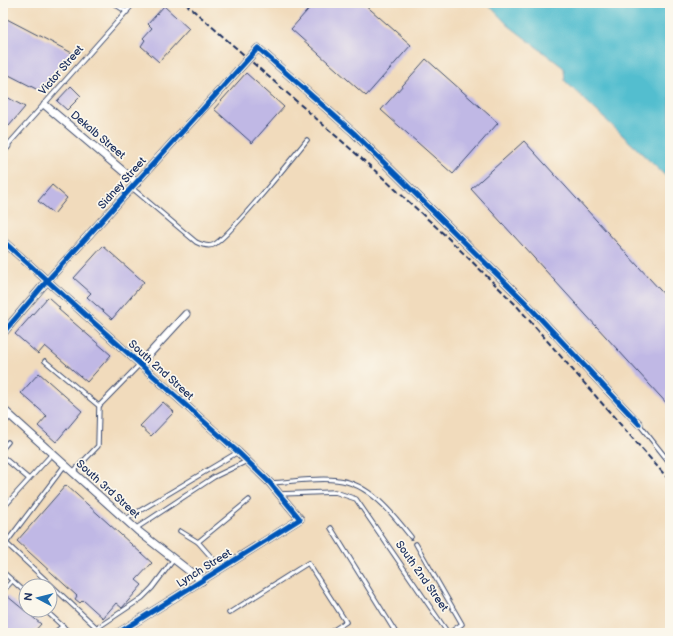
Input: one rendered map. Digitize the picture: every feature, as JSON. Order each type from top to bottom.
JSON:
[{"type":"street","name":"Sidney Street","points":[[3,333],[47,281],[258,48],[376,155],[524,301],[640,424]]},
{"type":"street","name":"Dekalb Street","points":[[45,105],[134,185]]},
{"type":"street","name":"South 2nd Street","points":[[3,241],[238,452],[270,483],[300,519]]},
{"type":"street","points":[[140,364],[186,314]]},
{"type":"street","name":"South 3rd Street","points":[[3,409],[135,529],[202,581]]},
{"type":"street","name":"Lynch Street","points":[[118,633],[300,519]]},
{"type":"lane","points":[[113,3],[127,12]]},
{"type":"lane","name":"Victor Street","points":[[5,148],[45,105],[134,3]]},
{"type":"lane","name":"Dekalb Street","points":[[134,185],[160,213],[196,242],[205,246],[214,245],[233,227],[307,140]]},
{"type":"lane","points":[[45,361],[99,406]]},
{"type":"lane","points":[[73,472],[98,446],[99,406],[140,364]]},
{"type":"lane","points":[[3,424],[11,416]]},
{"type":"lane","points":[[640,424],[670,463]]},
{"type":"lane","points":[[3,448],[8,442]]},
{"type":"lane","points":[[125,520],[238,452]]},
{"type":"lane","points":[[3,508],[52,453]]},
{"type":"lane","points":[[3,457],[29,479]]},
{"type":"lane","points":[[135,529],[214,477],[247,461]]},
{"type":"lane","points":[[65,465],[6,543],[97,628],[142,598],[152,588],[174,559]]},
{"type":"lane","name":"South 2nd Street","points":[[270,483],[323,479],[338,480],[356,485],[382,504],[411,536]]},
{"type":"lane","name":"South 2nd Street","points":[[278,494],[335,492],[356,499],[448,633],[462,624],[416,544]]},
{"type":"lane","points":[[198,542],[249,500]]},
{"type":"lane","points":[[331,528],[396,633]]},
{"type":"lane","points":[[180,531],[198,542],[221,568]]},
{"type":"lane","points":[[229,613],[308,563],[346,622],[329,633]]},
{"type":"lane","points":[[3,572],[18,586]]},
{"type":"lane","points":[[3,592],[12,580]]},
{"type":"lane","points":[[54,618],[70,633]]},
{"type":"lane","points":[[54,633],[63,626]]},
{"type":"water","points":[[487,3],[670,3],[670,180],[565,81],[564,68],[508,25]]},
{"type":"building","points":[[314,3],[363,3],[411,45],[366,96],[291,29]]},
{"type":"building","points":[[164,6],[189,29],[159,62],[141,46],[145,40],[143,38],[152,28],[148,24]]},
{"type":"building","points":[[3,17],[74,54],[40,91],[7,74],[3,82]]},
{"type":"building","points":[[426,59],[498,123],[453,174],[381,110]]},
{"type":"building","points":[[246,73],[284,107],[252,143],[214,109]]},
{"type":"building","points":[[71,86],[81,96],[67,110],[57,101]]},
{"type":"building","points":[[3,95],[25,107],[9,126],[3,121],[3,110],[7,106],[3,102]]},
{"type":"building","points":[[524,141],[670,301],[670,407],[471,189]]},
{"type":"building","points":[[52,185],[67,198],[54,214],[38,201]]},
{"type":"building","points":[[103,246],[144,282],[112,319],[87,297],[91,293],[74,278]]},
{"type":"building","points":[[48,297],[60,308],[58,309],[111,355],[87,382],[45,346],[38,354],[15,334]]},
{"type":"building","points":[[39,373],[82,411],[56,442],[38,426],[47,416],[21,393]]},
{"type":"building","points":[[163,402],[174,412],[151,436],[140,426]]},
{"type":"building","points":[[66,485],[152,563],[136,580],[142,585],[122,608],[116,603],[103,618],[83,600],[80,603],[75,599],[77,596],[17,541]]},
{"type":"building","points":[[7,596],[18,605],[18,618],[34,618],[41,624],[33,633],[3,633],[3,601]]},
{"type":"railway","points":[[185,3],[370,166],[446,236],[515,304],[670,481]]},
{"type":"cycle path","points":[[3,333],[47,281],[258,48],[354,133],[524,301],[639,424]]},
{"type":"cycle path","points":[[3,241],[238,452],[270,483],[300,519],[118,633]]}]
